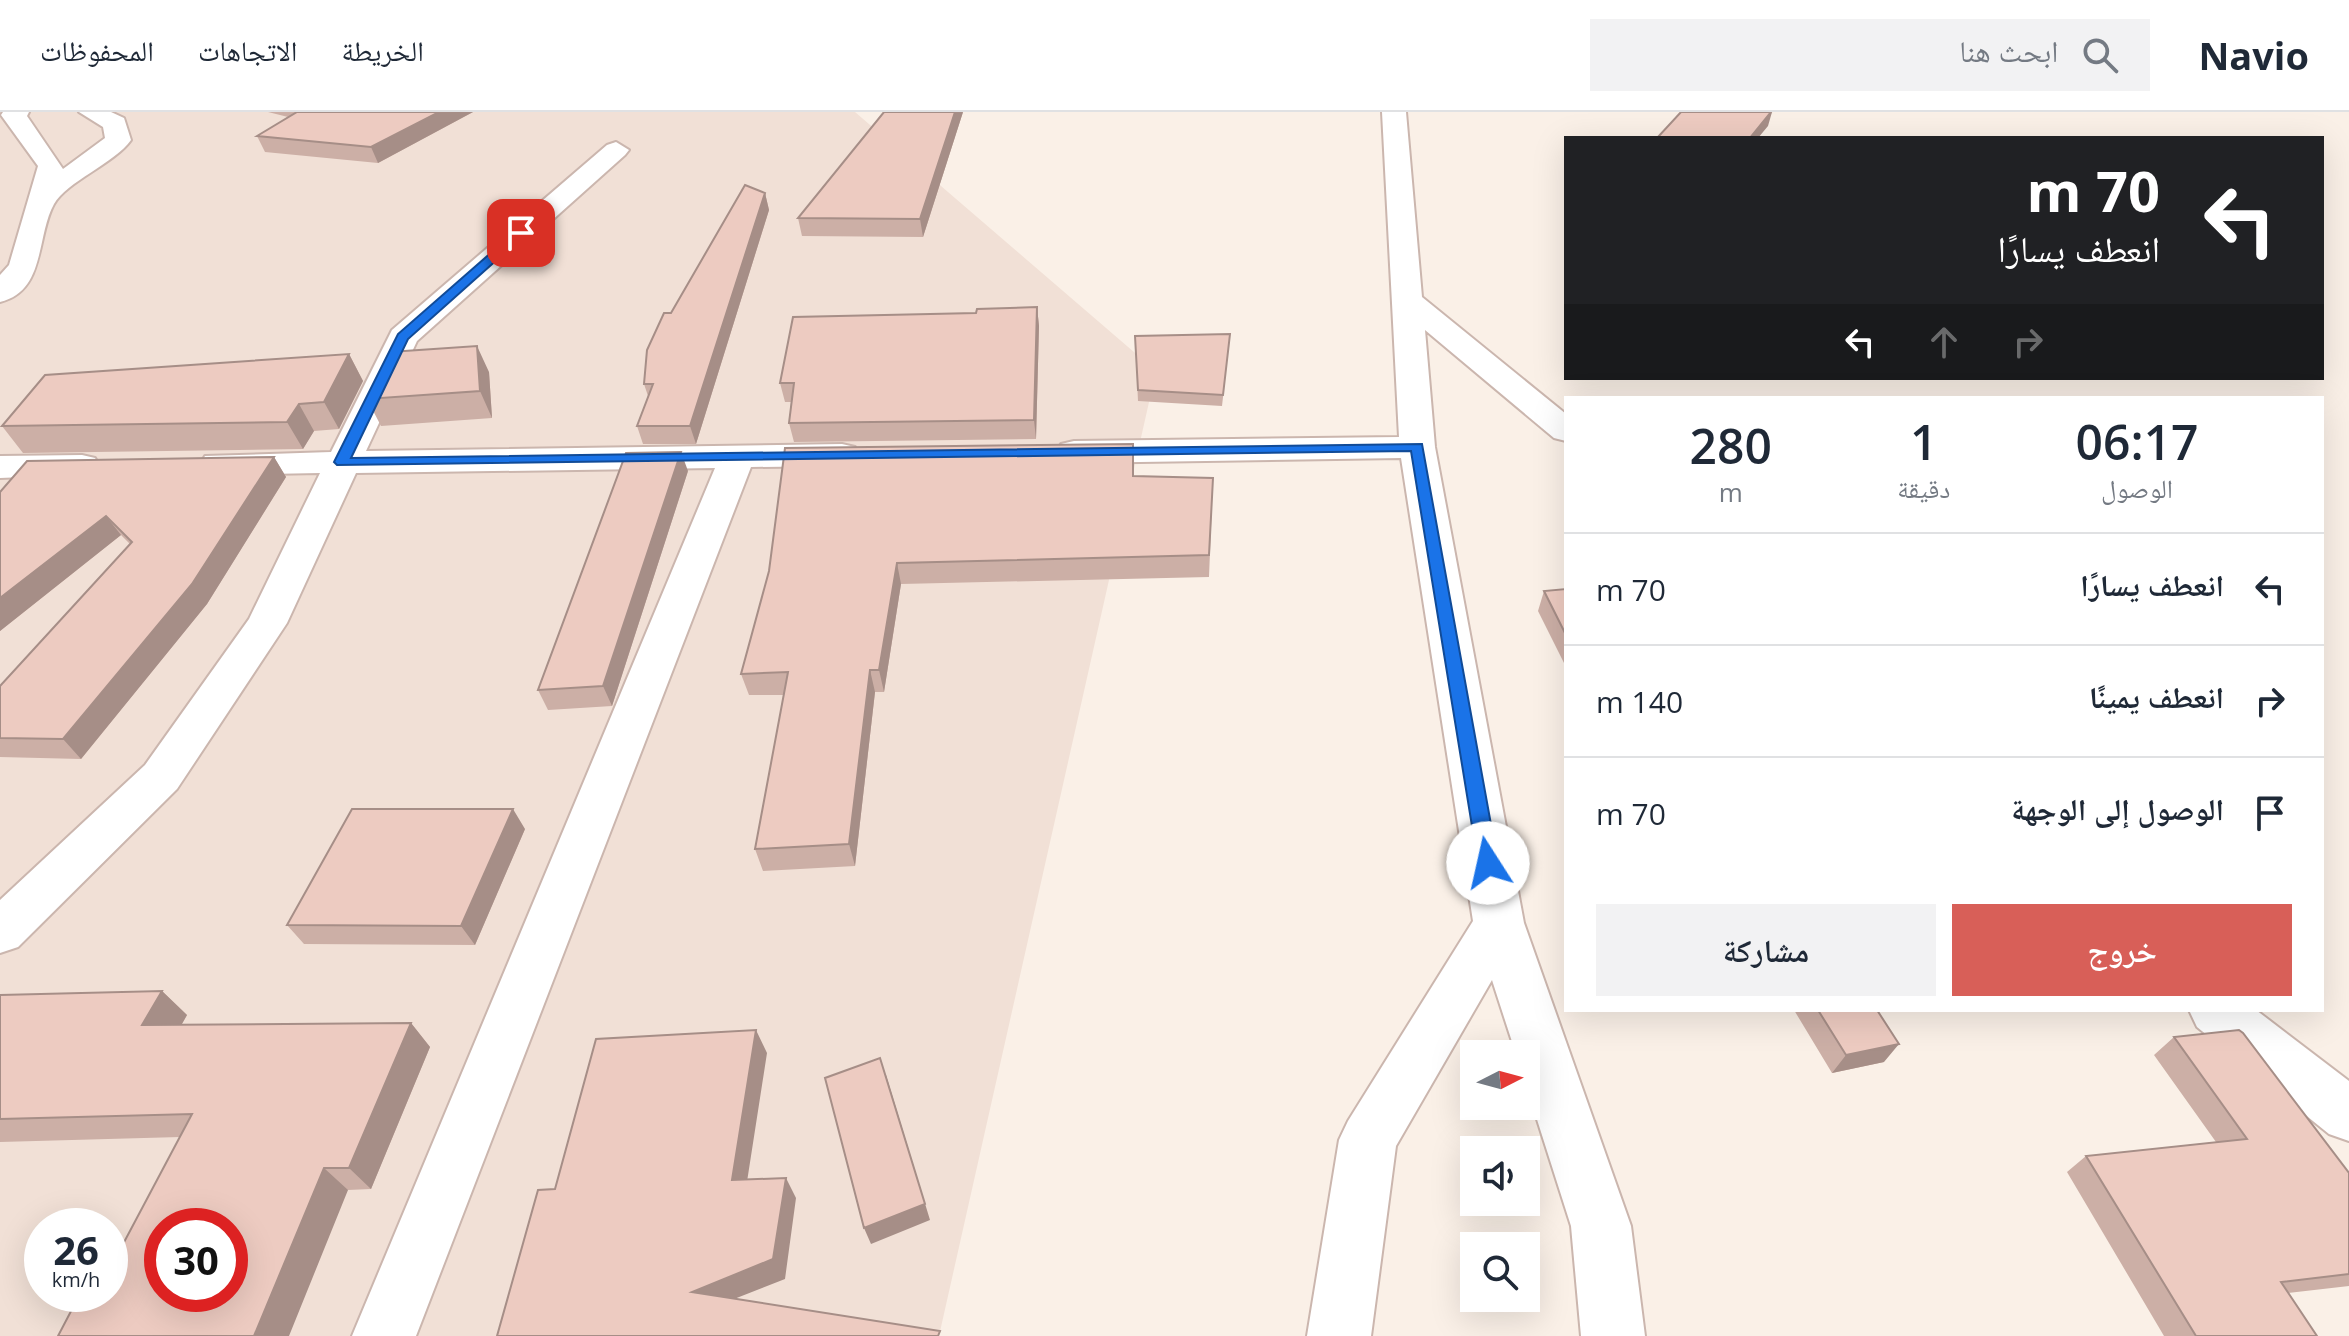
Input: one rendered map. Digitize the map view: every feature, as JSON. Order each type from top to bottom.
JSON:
[{"type":"street","points":[[0,293],[23,267],[51,166],[13,115],[17,112]]},
{"type":"street","points":[[42,199],[118,140],[115,123],[91,112]]},
{"type":"street","points":[[1394,112],[1417,447],[1499,923],[1601,1226],[1613,1336]]},
{"type":"street","points":[[0,932],[161,777],[267,623],[403,337],[616,150]]},
{"type":"street","points":[[1407,300],[1564,429]]},
{"type":"street","points":[[1038,452],[1417,447]]},
{"type":"street","points":[[186,464],[880,454]]},
{"type":"street","points":[[384,1336],[737,457]]},
{"type":"street","points":[[0,467],[109,465]]},
{"type":"street","points":[[1339,1336],[1368,1140],[1499,923]]},
{"type":"street","points":[[2219,1012],[2349,1115]]},
{"type":"shaded area","points":[[0,112],[855,112],[1156,371],[939,1336],[0,1336]]},
{"type":"building","points":[[297,112],[439,112],[371,147],[257,136]]},
{"type":"building","points":[[884,112],[955,112],[920,219],[798,218]]},
{"type":"building","points":[[1681,112],[1771,112],[1752,136],[1659,136]]},
{"type":"building","points":[[745,185],[765,193],[690,426],[637,426],[653,384],[644,384],[647,350],[664,313],[671,313]]},
{"type":"building","points":[[1037,307],[1034,420],[789,423],[794,383],[780,383],[793,317],[976,313],[977,309]]},
{"type":"building","points":[[1230,334],[1223,395],[1138,390],[1135,336]]},
{"type":"building","points":[[477,346],[480,391],[367,399],[390,352]]},
{"type":"building","points":[[349,354],[324,402],[299,404],[287,422],[2,426],[45,375]]},
{"type":"building","points":[[1133,444],[1133,476],[1213,478],[1209,555],[897,563],[879,670],[870,670],[849,844],[755,849],[788,672],[741,674],[769,571],[785,448]]},
{"type":"building","points":[[681,452],[603,686],[538,690],[626,453]]},
{"type":"building","points":[[274,457],[192,584],[63,739],[0,738],[0,686],[132,542],[106,516],[0,598],[0,492],[27,461]]},
{"type":"building","points":[[1564,589],[1564,631],[1544,591]]},
{"type":"building","points":[[352,809],[513,809],[461,926],[287,925]]},
{"type":"building","points":[[162,991],[142,1025],[411,1023],[349,1168],[324,1168],[254,1336],[58,1336],[71,1312],[128,1312],[128,1235],[192,1114],[0,1119],[0,995]]},
{"type":"building","points":[[1819,1012],[1878,1012],[1899,1044],[1846,1055]]},
{"type":"building","points":[[756,1030],[732,1180],[786,1178],[773,1259],[692,1292],[940,1331],[938,1336],[497,1336],[538,1190],[555,1189],[596,1039]]},
{"type":"building","points":[[2239,1030],[2349,1173],[2349,1274],[2281,1282],[2317,1336],[2196,1336],[2086,1156],[2247,1139],[2174,1037]]},
{"type":"building","points":[[880,1058],[925,1204],[864,1228],[825,1078]]},
{"type":"route","points":[[521,233],[403,337],[342,462],[1417,447],[1488,863]]}]
